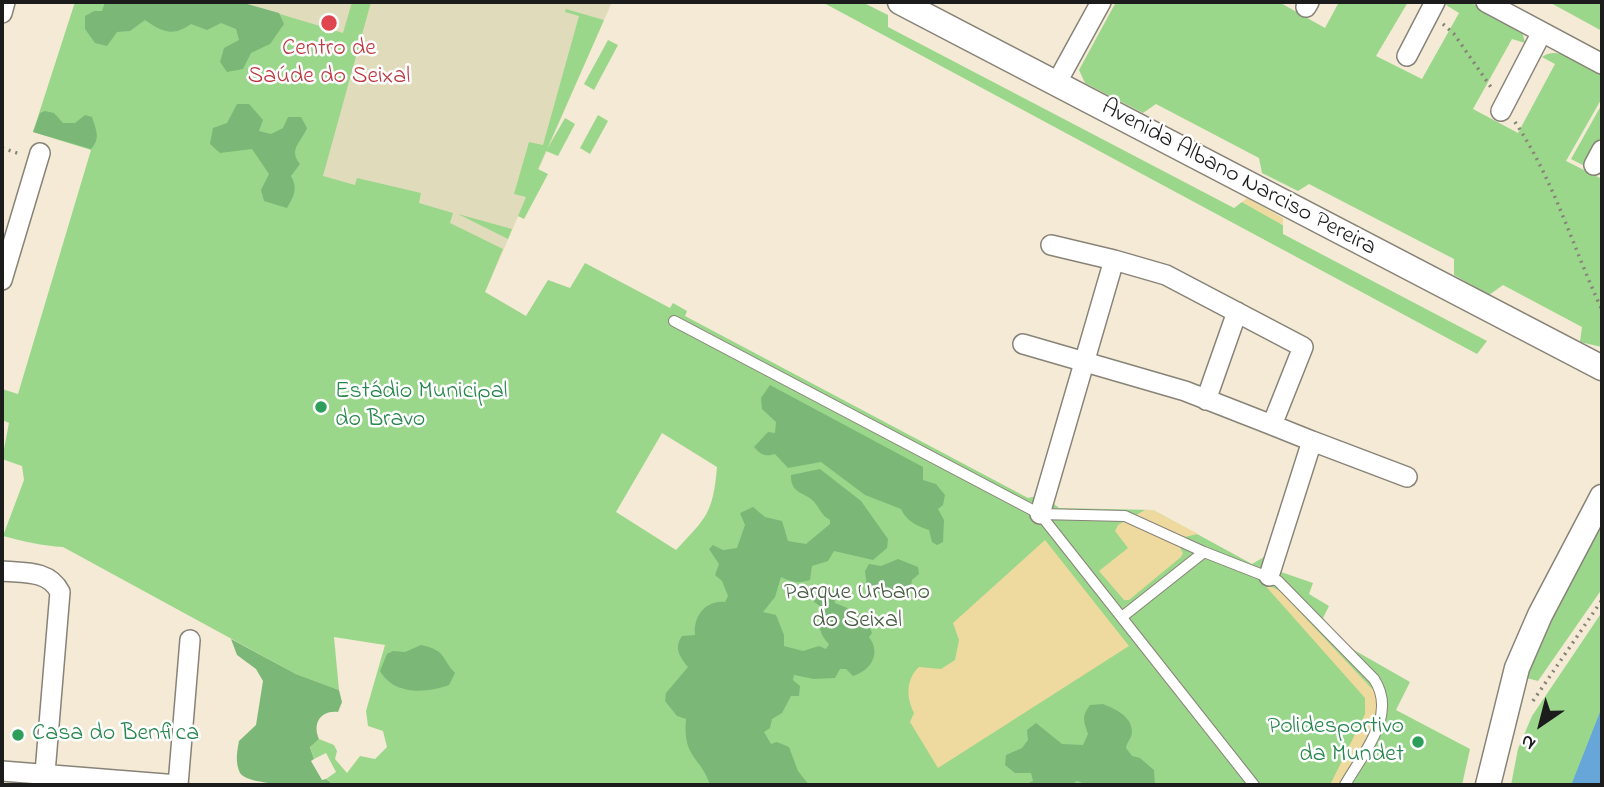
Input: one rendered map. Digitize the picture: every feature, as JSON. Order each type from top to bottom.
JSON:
[{"type":"street","points":[[2,13],[5,2]]},
{"type":"street","name":"Avenida Albano Narciso Pereira","points":[[900,2],[1578,355]]},
{"type":"street","points":[[1056,83],[1101,2]]},
{"type":"street","points":[[1486,2],[1602,64]]},
{"type":"street","points":[[1407,56],[1433,7]]},
{"type":"street","points":[[1503,109],[1542,32]]},
{"type":"street","points":[[2,280],[40,153]]},
{"type":"street","points":[[1051,245],[1166,275],[1303,347],[1272,425]]},
{"type":"street","points":[[1040,514],[1114,260]]},
{"type":"street","points":[[1206,400],[1237,312]]},
{"type":"street","points":[[1023,344],[1206,400],[1407,477]]},
{"type":"street","points":[[1578,355],[1602,360]]},
{"type":"street","points":[[1578,355],[1602,368]]},
{"type":"street","points":[[1269,576],[1312,441]]},
{"type":"street","points":[[1488,785],[1500,724],[1520,659],[1602,496]]},
{"type":"street","points":[[2,571],[40,575],[56,584],[60,592],[44,780]]},
{"type":"street","points":[[2,771],[44,780],[178,785],[190,640]]},
{"type":"lane","points":[[674,321],[1040,514],[1254,785]]},
{"type":"lane","points":[[1040,514],[1125,516],[1204,552],[1269,576],[1288,589],[1343,651],[1374,679],[1382,692],[1385,703],[1380,722],[1345,785]]},
{"type":"lane","points":[[1122,617],[1204,552]]},
{"type":"path","points":[[1433,7],[1523,135],[1556,196],[1574,249],[1602,310]]},
{"type":"path","points":[[1531,705],[1602,600]]},
{"type":"shaded area","points":[[240,2],[612,2],[485,292],[294,210],[343,34]]},
{"type":"green space","name":"Parque Urbano do Seixal","points":[[75,2],[240,2],[343,33],[352,2],[371,2],[323,176],[355,185],[357,178],[421,193],[419,203],[453,213],[450,223],[503,249],[485,292],[526,316],[548,280],[570,288],[585,263],[670,308],[673,303],[687,311],[685,316],[1028,498],[1042,498],[1059,508],[1153,510],[1252,564],[1264,557],[1284,564],[1281,572],[1313,583],[1309,594],[1329,606],[1323,618],[1347,646],[1410,682],[1396,710],[1470,749],[1462,785],[334,785],[326,779],[336,772],[326,753],[314,759],[310,746],[319,739],[334,745],[337,751],[335,759],[347,773],[360,756],[375,759],[387,747],[383,731],[368,726],[366,711],[385,645],[334,637],[339,690],[296,674],[63,547],[3,536],[24,480],[22,466],[2,459],[9,423],[2,420],[2,389],[18,394],[91,150],[33,132]],"holes":[[[662,433],[717,467],[707,513],[676,550],[616,512]]]},
{"type":"green space","points":[[105,2],[240,2],[279,13],[284,24],[270,44],[251,53],[243,69],[227,72],[220,62],[224,48],[239,40],[236,29],[221,23],[207,30],[191,24],[173,32],[157,28],[145,20],[130,31],[117,32],[107,46],[95,43],[85,29],[85,16],[94,11],[102,11]]},
{"type":"green space","points":[[822,2],[862,2],[888,15],[888,27],[1234,208],[1242,202],[1283,225],[1283,234],[1487,341],[1477,354]]},
{"type":"green space","points":[[1116,2],[1279,2],[1325,28],[1339,2],[1408,2],[1376,56],[1422,79],[1459,13],[1446,5],[1449,2],[1470,2],[1522,31],[1525,43],[1512,39],[1473,109],[1518,133],[1555,64],[1542,57],[1556,53],[1564,55],[1602,75],[1602,98],[1566,161],[1602,179],[1602,347],[1580,342],[1582,327],[1503,285],[1489,295],[1454,275],[1454,259],[1309,184],[1298,191],[1262,173],[1259,158],[1156,104],[1143,113],[1085,83],[1079,70]]},
{"type":"green space","points":[[1549,2],[1602,2],[1602,31]]},
{"type":"green space","points":[[566,9],[604,20],[547,149],[565,118],[575,124],[558,156],[546,151],[538,169],[548,174],[524,219],[518,216],[526,197],[514,194],[529,142],[543,145],[579,16],[565,12]]},
{"type":"green space","points":[[608,40],[618,45],[594,90],[584,84]]},
{"type":"green space","points":[[237,104],[249,104],[263,120],[259,131],[271,134],[283,128],[288,117],[301,117],[307,128],[295,150],[300,164],[291,176],[294,192],[287,208],[264,201],[261,190],[269,174],[252,149],[220,153],[210,144],[213,128],[227,123]]},
{"type":"green space","points":[[1602,104],[1602,175],[1571,159]]},
{"type":"green space","points":[[40,113],[54,113],[63,123],[75,123],[85,115],[92,117],[97,134],[91,149],[33,132]]},
{"type":"green space","points":[[598,115],[608,121],[590,154],[580,148]]},
{"type":"green space","points":[[458,214],[512,229],[508,239]]},
{"type":"green space","points":[[770,385],[923,467],[923,480],[936,484],[945,495],[943,505],[938,509],[944,520],[943,542],[937,545],[932,542],[929,530],[912,522],[901,509],[865,495],[821,462],[788,468],[775,454],[766,455],[759,452],[754,447],[768,432],[775,433],[776,422],[762,409],[761,398]]},
{"type":"green space","points":[[820,469],[861,501],[888,539],[887,548],[873,560],[834,551],[828,561],[812,566],[810,580],[795,582],[781,577],[775,597],[763,612],[776,615],[784,635],[784,646],[803,651],[819,646],[826,649],[829,644],[819,622],[821,607],[809,598],[807,592],[815,586],[834,591],[835,603],[865,615],[872,633],[869,637],[873,643],[873,660],[865,670],[853,676],[846,669],[840,669],[835,678],[814,679],[794,675],[793,680],[800,686],[799,696],[791,696],[782,713],[772,719],[770,728],[764,732],[771,744],[777,742],[789,747],[798,771],[809,785],[710,785],[687,742],[686,719],[677,716],[665,701],[666,693],[688,667],[679,652],[678,644],[682,636],[695,635],[696,622],[702,611],[712,604],[725,602],[728,596],[722,581],[715,575],[719,564],[709,549],[713,545],[723,550],[737,548],[745,525],[740,513],[753,507],[765,517],[782,521],[788,541],[806,544],[830,524],[830,520],[812,499],[796,490],[791,475]]},
{"type":"green space","points":[[1602,516],[1602,589],[1538,681],[1523,677]]},
{"type":"green space","points":[[898,559],[918,567],[919,574],[912,580],[910,593],[890,597],[867,589],[865,571],[869,564],[881,566]]},
{"type":"green space","points":[[1602,612],[1602,785],[1511,785],[1518,749],[1532,716]]},
{"type":"green space","points":[[231,639],[296,674],[339,690],[342,702],[338,712],[323,715],[317,723],[319,739],[310,747],[314,759],[311,761],[322,780],[326,779],[334,785],[269,783],[246,778],[240,773],[237,761],[239,741],[256,725],[263,681],[256,669],[237,655]]},
{"type":"green space","points":[[421,645],[439,652],[455,673],[449,685],[422,691],[402,689],[386,679],[380,671],[387,654],[393,651],[405,652]]},
{"type":"green space","points":[[1103,704],[1122,714],[1129,722],[1132,734],[1126,748],[1132,756],[1140,758],[1154,770],[1155,785],[1088,785],[1077,781],[1071,785],[1024,785],[1033,781],[1031,773],[1015,773],[1005,765],[1006,755],[1022,748],[1028,740],[1027,730],[1036,723],[1062,744],[1083,745],[1088,734],[1085,713],[1090,705]]},
{"type":"sand","points":[[1247,198],[1283,218],[1283,225],[1242,202]]},
{"type":"sand","points":[[1145,510],[1153,510],[1198,534],[1180,538],[1178,544],[1183,553],[1181,557],[1129,600],[1124,600],[1099,571],[1128,548],[1115,531],[1118,525]]},
{"type":"sand","points":[[1045,540],[1129,646],[938,768],[910,722],[914,713],[909,695],[912,677],[919,667],[941,669],[955,660],[959,640],[953,623]]},
{"type":"sand","points":[[1262,582],[1280,591],[1375,692],[1377,703],[1371,728],[1338,785],[1330,785],[1365,714],[1365,698]]},
{"type":"water","points":[[1602,707],[1602,785],[1571,785],[1572,783]]},
{"type":"place","name":"Centro de Saúde do Seixal","points":[[329,23]]},
{"type":"place","name":"Estádio Municipal do Bravo","points":[[321,407]]},
{"type":"place","name":"Casa do Benfica","points":[[18,735]]},
{"type":"place","name":"Polidesportivo da Mundet","points":[[1418,742]]}]
